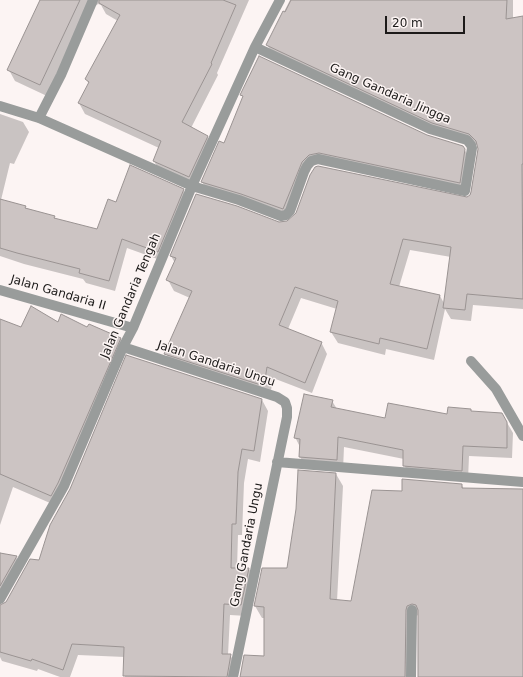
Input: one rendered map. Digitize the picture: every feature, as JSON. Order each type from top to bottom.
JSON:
[{"type":"street","points":[[40,118],[61,75],[93,0]]},
{"type":"street","name":"Jalan Gandaria Tengah","points":[[0,599],[64,486],[123,347],[133,328],[192,186],[255,47],[280,0]]},
{"type":"street","name":"Gang Gandaria Jingga","points":[[192,186],[239,200],[268,212],[284,216],[290,211],[304,172],[312,161],[318,159],[465,191],[472,148],[472,145],[467,140],[430,129],[255,47]]},
{"type":"street","points":[[0,106],[40,118],[192,186]]},
{"type":"street","name":"Jalan Gandaria II","points":[[0,290],[133,328]]},
{"type":"street","name":"Jalan Gandaria Ungu","points":[[123,347],[277,397],[285,402],[287,417]]},
{"type":"street","points":[[471,361],[496,389],[523,436]]},
{"type":"street","name":"Gang Gandaria Ungu","points":[[233,677],[287,417]]},
{"type":"street","points":[[277,462],[523,482]]},
{"type":"street","points":[[411,677],[412,610]]},
{"type":"building","points":[[40,0],[80,0],[40,85],[7,70]]},
{"type":"building","points":[[99,0],[223,0],[236,5],[211,63],[212,64],[182,122],[208,136],[189,177],[153,161],[161,141],[78,103],[89,82],[85,79],[120,15],[99,3]]},
{"type":"building","points":[[291,0],[507,0],[506,19],[523,16],[523,299],[467,294],[465,310],[443,308],[451,247],[403,239],[390,284],[440,295],[427,349],[380,338],[379,344],[330,332],[338,301],[295,287],[279,325],[322,342],[305,383],[267,367],[264,386],[164,354],[192,291],[166,280],[176,258],[170,256],[196,194],[237,206],[279,222],[287,221],[296,213],[310,175],[315,167],[318,166],[467,197],[471,192],[478,149],[476,141],[469,134],[432,123],[266,45],[283,11],[285,12]]},
{"type":"building","points":[[259,56],[427,135],[463,146],[465,149],[460,183],[319,153],[309,155],[302,162],[283,209],[201,182],[219,141],[224,143],[243,96],[240,95]]},
{"type":"building","points":[[130,165],[184,189],[158,252],[122,239],[109,281],[79,273],[80,269],[0,248],[0,199],[26,206],[25,208],[55,216],[54,218],[97,229],[108,199],[116,202]]},
{"type":"building","points":[[31,306],[58,322],[61,314],[87,327],[89,324],[121,338],[51,496],[0,474],[0,319],[21,327]]},
{"type":"building","points":[[126,355],[262,399],[254,451],[242,449],[238,472],[236,524],[232,524],[231,568],[249,568],[241,605],[224,604],[222,654],[231,654],[227,677],[123,676],[124,647],[72,644],[63,670],[32,659],[31,661],[0,652],[0,605],[6,602],[30,559],[39,560],[50,525],[70,489]]},
{"type":"building","points":[[304,394],[333,400],[331,407],[385,418],[388,403],[447,414],[448,407],[471,409],[471,411],[502,413],[507,422],[507,448],[463,446],[462,471],[403,466],[403,450],[338,437],[337,460],[299,457],[300,439],[294,438]]},
{"type":"building","points":[[298,470],[336,473],[330,599],[351,601],[372,490],[402,491],[402,479],[462,484],[462,488],[523,489],[523,677],[418,677],[418,610],[416,605],[412,604],[407,606],[406,610],[405,677],[240,677],[244,655],[264,656],[264,607],[254,606],[262,568],[287,568],[296,509]]},
{"type":"building","points":[[0,553],[17,556],[0,586]]}]
